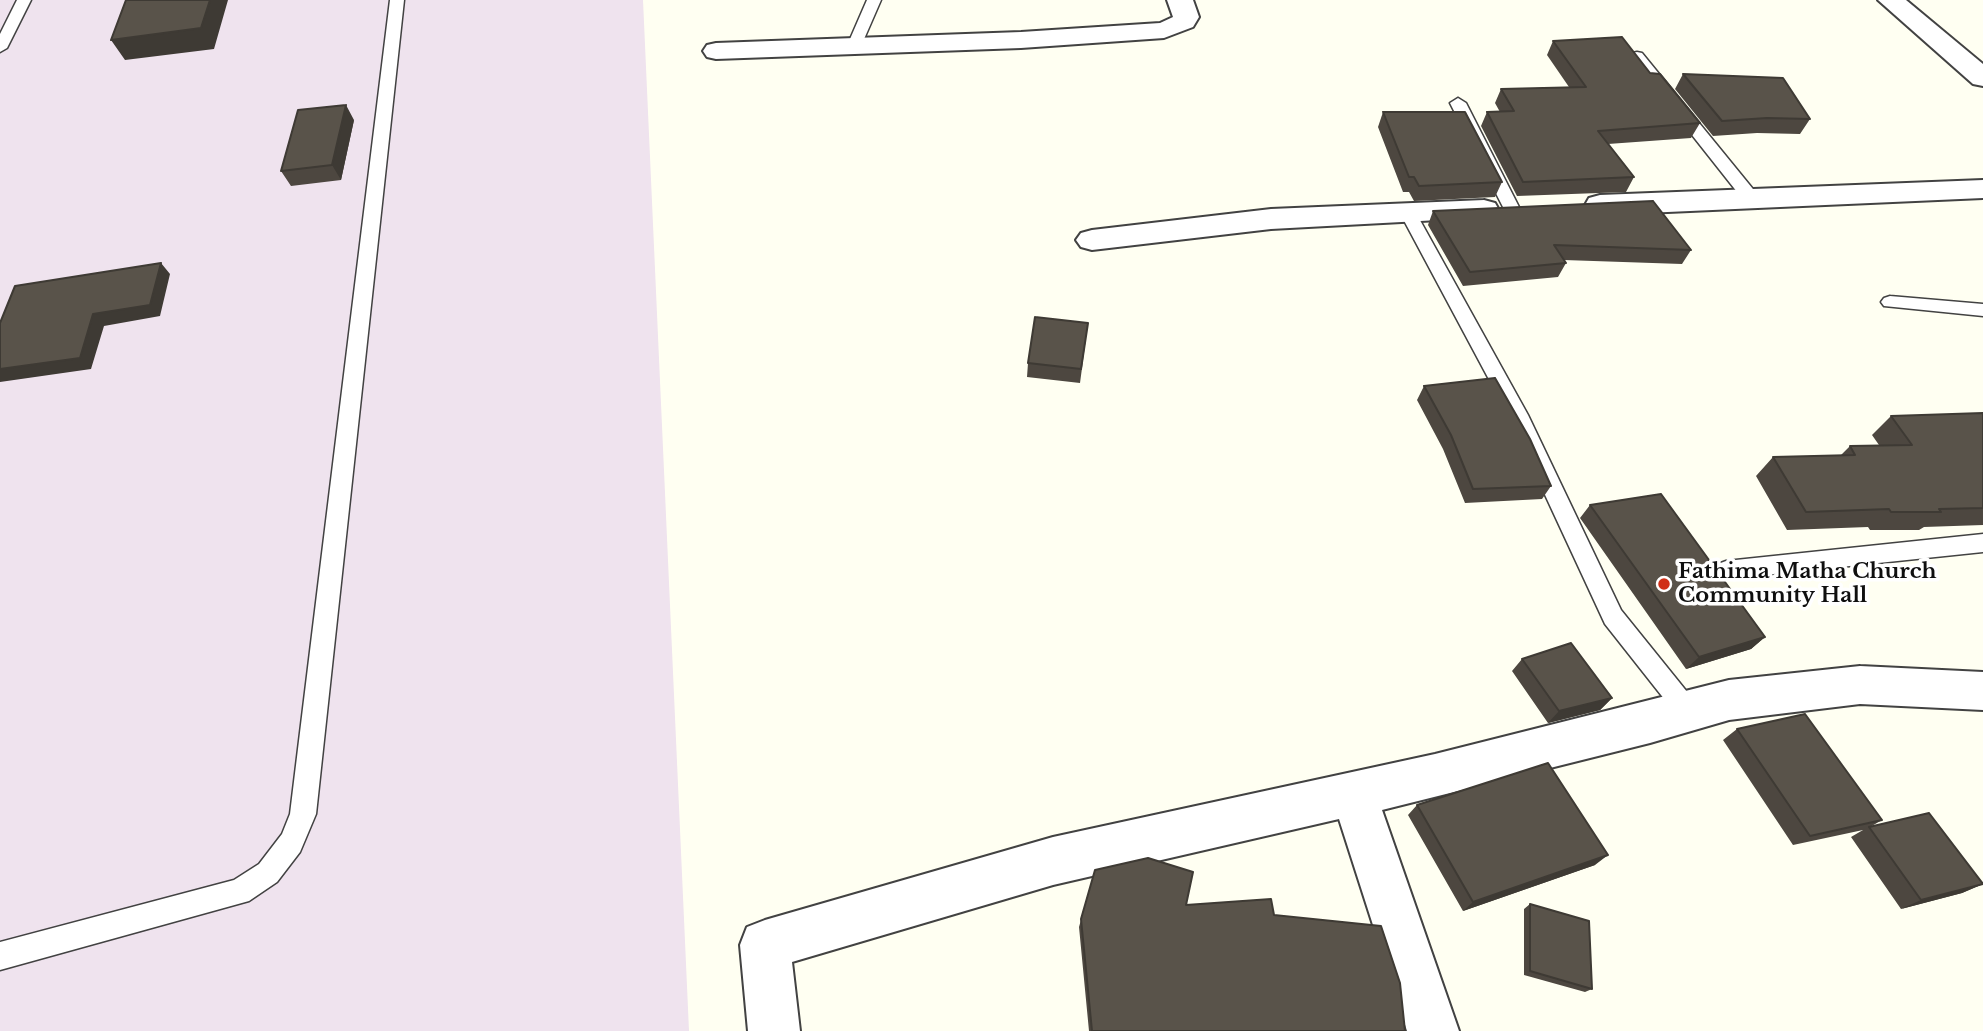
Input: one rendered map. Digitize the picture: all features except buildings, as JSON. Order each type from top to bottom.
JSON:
[{"type":"street","points":[[716,51],[1021,40],[1164,30],[1184,22],[1186,17],[1180,0]]},
{"type":"street","points":[[1891,0],[1983,78]]},
{"type":"street","points":[[1092,240],[1271,219],[1983,189]]},
{"type":"street","points":[[774,1031],[765,945],[1053,861],[1637,727],[1730,700],[1860,685],[1983,691]]},
{"type":"street","points":[[1353,793],[1433,1031]]},
{"type":"lane","points":[[0,48],[24,0]]},
{"type":"lane","points":[[0,956],[240,892],[268,873],[291,844],[303,814],[397,0]]},
{"type":"lane","points":[[854,46],[874,0]]},
{"type":"lane","points":[[1637,55],[1751,198]]},
{"type":"lane","points":[[1458,103],[1538,207]]},
{"type":"lane","points":[[1408,213],[1518,415],[1613,617],[1688,711]]},
{"type":"lane","points":[[1891,302],[1983,310]]},
{"type":"lane","points":[[1726,570],[1983,543]]},
{"type":"shaded area","points":[[0,0],[643,0],[689,1031],[0,1031]]},
{"type":"place","name":"Fathima Matha Church Community Hall","points":[[1664,584]]}]
